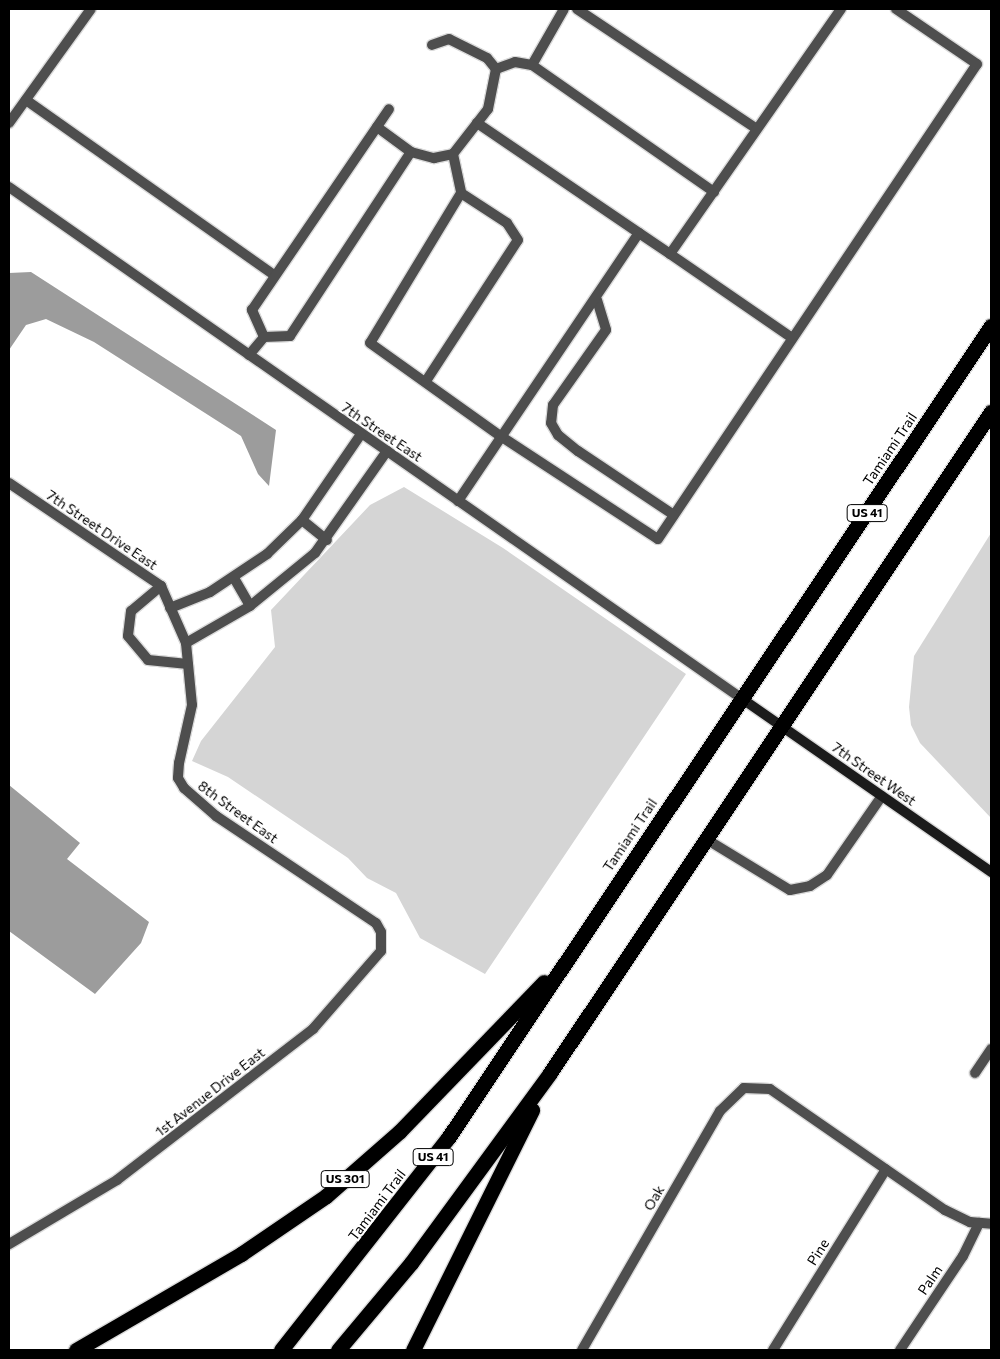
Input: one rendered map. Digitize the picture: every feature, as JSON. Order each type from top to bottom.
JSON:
[{"type":"highway","name":"Tamiami Trail","points":[[281,1350],[448,1138],[991,326]]},
{"type":"highway","points":[[338,1350],[411,1263],[550,1073],[991,412]]},
{"type":"highway","name":"US 301","points":[[76,1350],[240,1254],[326,1196],[400,1131],[570,954]]},
{"type":"highway","points":[[413,1350],[550,1073]]},
{"type":"street","points":[[9,123],[91,9]]},
{"type":"street","points":[[532,65],[564,9]]},
{"type":"street","points":[[577,9],[757,129]]},
{"type":"street","points":[[670,254],[841,9]]},
{"type":"street","points":[[453,154],[461,193],[370,343],[502,437],[658,539],[977,64],[896,9]]},
{"type":"street","points":[[432,45],[449,39],[470,47],[496,69]]},
{"type":"street","points":[[496,69],[514,62],[532,65],[714,192]]},
{"type":"street","points":[[377,127],[411,152],[434,158],[453,154],[488,109],[496,69]]},
{"type":"street","points":[[26,100],[273,274]]},
{"type":"street","points":[[264,338],[252,310],[273,274],[389,109]]},
{"type":"street","points":[[477,123],[792,338]]},
{"type":"street","points":[[249,356],[264,338],[290,336],[411,152]]},
{"type":"street","name":"7th Street East","points":[[9,187],[741,698]]},
{"type":"street","points":[[426,382],[518,240],[507,222],[461,193]]},
{"type":"street","points":[[458,501],[597,300],[639,233]]},
{"type":"street","points":[[597,300],[606,330],[553,405],[551,423],[578,450],[674,515]]},
{"type":"street","points":[[170,608],[234,578],[302,520],[361,434]]},
{"type":"street","points":[[186,643],[250,606],[326,540],[387,451]]},
{"type":"street","name":"7th Street Drive East","points":[[9,483],[161,586],[186,643]]},
{"type":"street","points":[[302,520],[326,540]]},
{"type":"street","points":[[234,578],[250,606]]},
{"type":"street","points":[[161,586],[131,611],[128,636],[148,660],[188,664]]},
{"type":"street","name":"8th Street East","points":[[186,643],[192,705],[178,778],[184,788],[216,816],[376,923]]},
{"type":"street","name":"7th Street West","points":[[741,698],[991,872]]},
{"type":"street","points":[[706,839],[790,890],[810,886],[827,875],[882,796]]},
{"type":"street","name":"1st Avenue Drive East","points":[[9,1244],[117,1180],[313,1029],[381,952],[381,932],[376,923]]},
{"type":"street","points":[[975,1073],[991,1049]]},
{"type":"street","name":"Oak","points":[[582,1350],[720,1111],[744,1088],[770,1089],[886,1168]]},
{"type":"street","points":[[886,1168],[945,1210],[979,1223],[991,1224]]},
{"type":"street","name":"Pine","points":[[773,1350],[886,1168]]},
{"type":"street","name":"Palm","points":[[900,1350],[963,1256],[979,1223]]},
{"type":"shaded area","points":[[31,272],[276,430],[269,486],[258,474],[241,436],[94,342],[46,319],[26,325],[9,350],[9,273]]},
{"type":"shaded area","points":[[404,487],[503,548],[686,674],[485,974],[420,938],[396,893],[367,878],[348,858],[228,777],[192,761],[201,741],[275,647],[271,610],[370,505]]},
{"type":"shaded area","points":[[991,533],[991,818],[920,743],[911,725],[909,707],[914,656]]},
{"type":"shaded area","points":[[9,785],[80,843],[67,859],[149,922],[141,943],[95,994],[9,931]]}]
